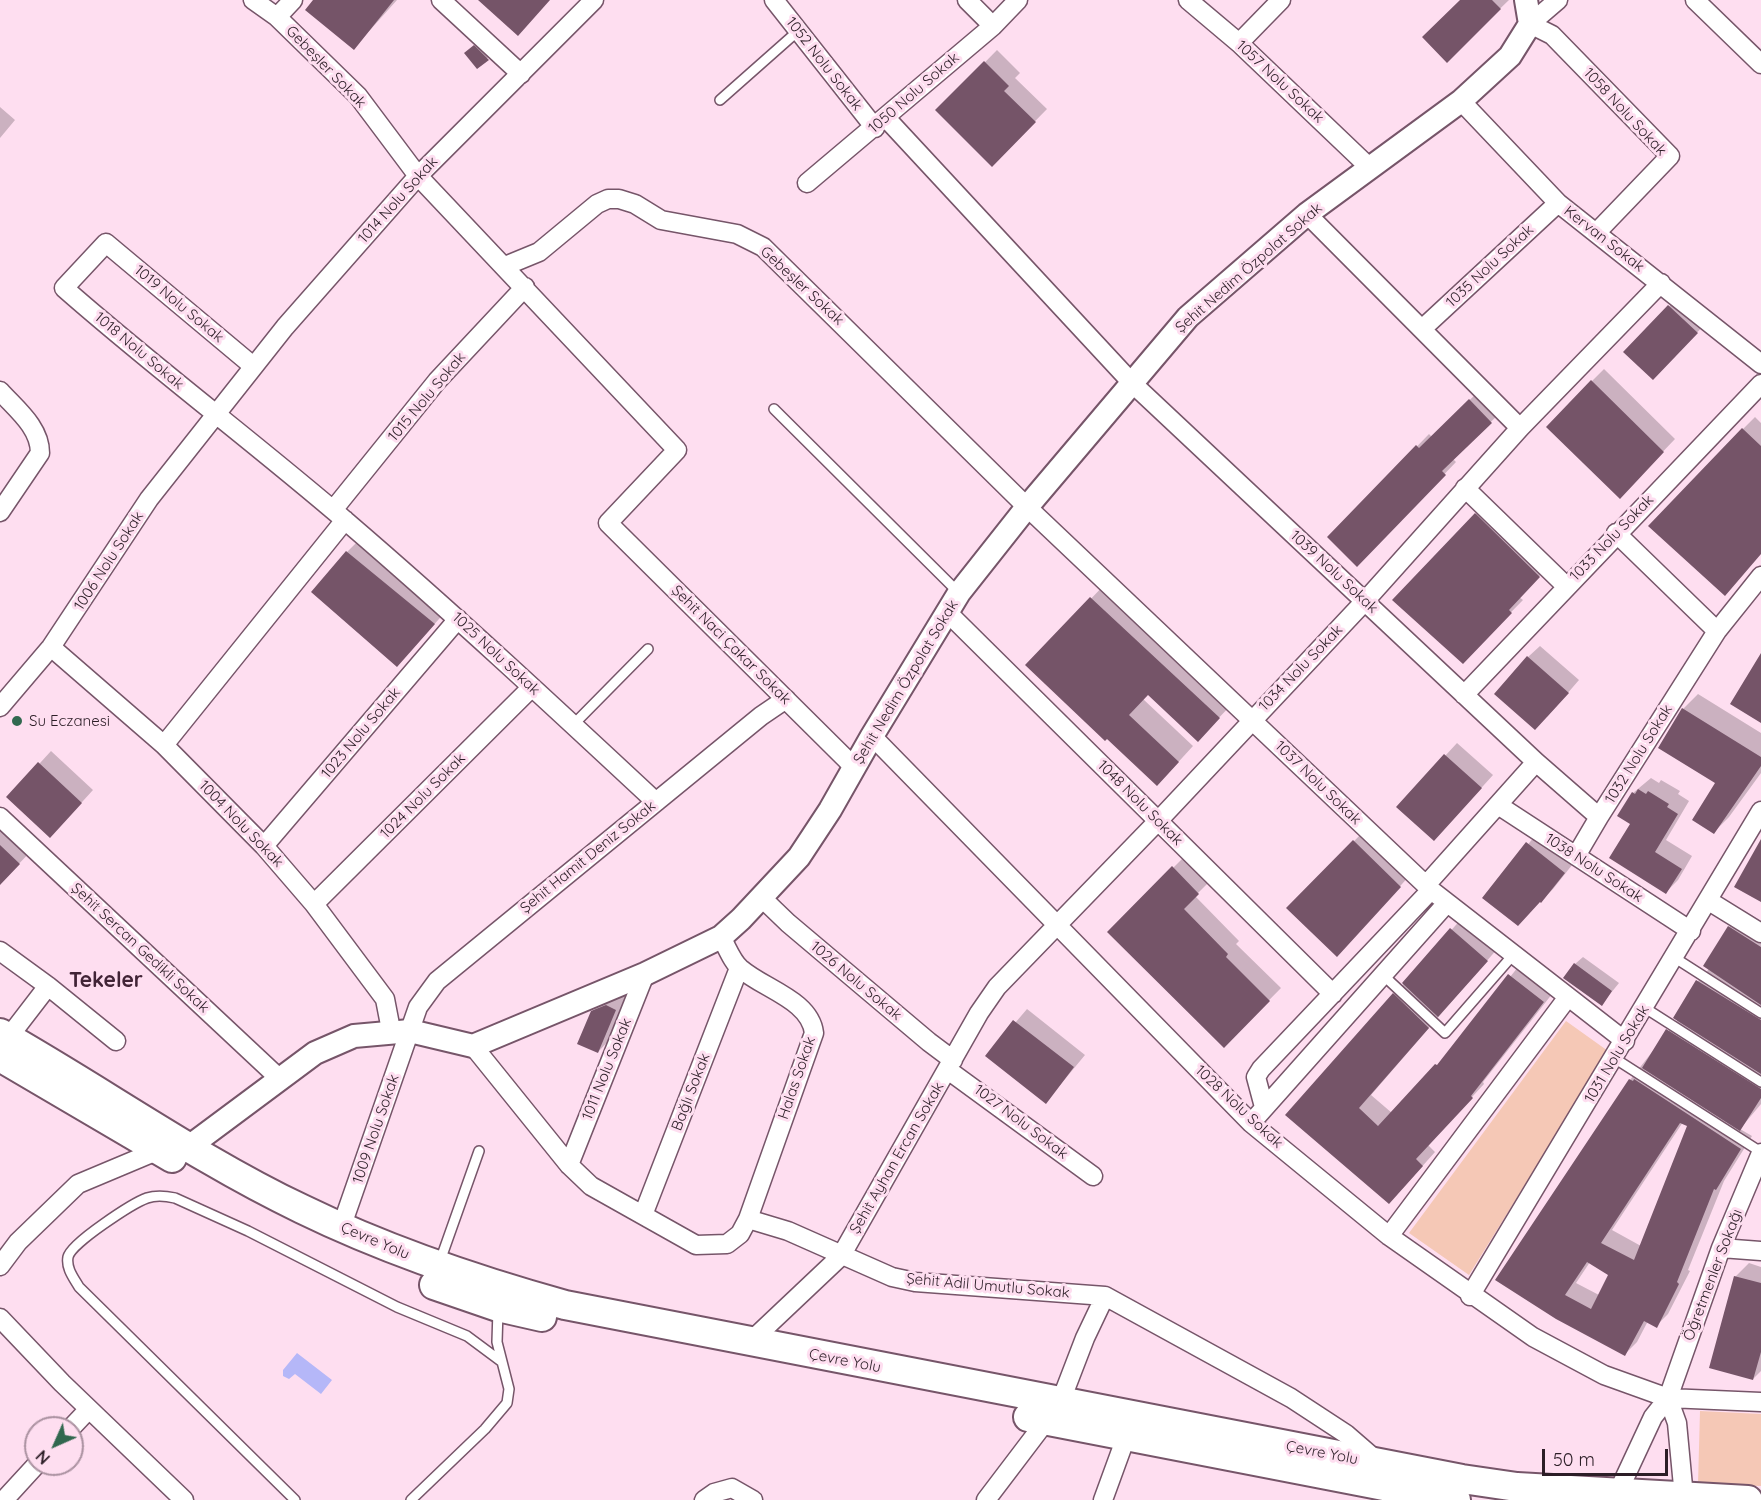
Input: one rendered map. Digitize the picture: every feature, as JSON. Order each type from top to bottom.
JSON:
[{"type":"main road","name":"Çevre Yolu","points":[[3,1042],[299,1208],[341,1228],[438,1266],[565,1305],[750,1342],[1053,1412],[1126,1437],[1456,1500]]},
{"type":"main road","name":"Çevre Yolu","points":[[3,1042],[159,1150],[287,1223],[341,1249],[498,1307],[1053,1412],[1499,1484],[1748,1500]]},
{"type":"street","name":"Gebeşler Sokak","points":[[253,0],[277,17],[358,96],[418,176],[506,266],[539,252],[597,204],[608,199],[635,204],[661,220],[736,234],[763,247],[778,261],[1026,507]]},
{"type":"street","points":[[277,17],[293,0]]},
{"type":"street","points":[[441,0],[520,74]]},
{"type":"street","name":"1014 Nolu Sokak","points":[[214,412],[418,176],[594,0]]},
{"type":"street","name":"1052 Nolu Sokak","points":[[774,0],[798,31],[880,123],[1132,383]]},
{"type":"street","points":[[967,0],[993,26]]},
{"type":"street","name":"1050 Nolu Sokak","points":[[807,183],[993,26],[1018,0]]},
{"type":"street","name":"1057 Nolu Sokak","points":[[1188,0],[1239,44],[1369,167]]},
{"type":"street","points":[[1239,44],[1281,0]]},
{"type":"street","points":[[1526,0],[1530,24]]},
{"type":"street","points":[[1530,24],[1558,0]]},
{"type":"street","points":[[1695,0],[1761,63]]},
{"type":"street","name":"Şehit Nedim Özpolat Sokak","points":[[473,1046],[645,974],[721,937],[762,898],[799,857],[959,593],[1026,507],[1188,317],[1307,214],[1461,101],[1510,56],[1530,24]]},
{"type":"street","name":"1058 Nolu Sokak","points":[[1530,24],[1552,35],[1670,156],[1596,233]]},
{"type":"street","name":"Kervan Sokak","points":[[1461,101],[1558,203],[1761,364]]},
{"type":"street","name":"1035 Nolu Sokak","points":[[1422,329],[1558,203]]},
{"type":"street","points":[[1307,214],[1520,428]]},
{"type":"street","name":"1019 Nolu Sokak","points":[[106,243],[253,366]]},
{"type":"street","name":"1018 Nolu Sokak","points":[[106,243],[64,288],[136,351],[339,515]]},
{"type":"street","points":[[506,266],[525,287]]},
{"type":"street","name":"1034 Nolu Sokak","points":[[950,1065],[979,1013],[997,987],[1158,821],[1365,601],[1520,428],[1661,283]]},
{"type":"street","name":"Şehit Naci Çakar Sokak","points":[[525,287],[676,450],[608,523],[855,768]]},
{"type":"street","name":"1015 Nolu Sokak","points":[[164,745],[339,515],[437,381],[525,287]]},
{"type":"street","name":"1039 Nolu Sokak","points":[[1132,383],[1536,762]]},
{"type":"street","name":"1033 Nolu Sokak","points":[[1464,695],[1616,533],[1761,384]]},
{"type":"street","points":[[0,391],[37,435],[40,453],[0,512]]},
{"type":"street","name":"1006 Nolu Sokak","points":[[0,707],[51,647],[149,499],[214,412]]},
{"type":"street","points":[[1465,488],[1566,586]]},
{"type":"street","name":"1037 Nolu Sokak","points":[[1026,507],[1446,904],[1625,1041]]},
{"type":"street","name":"1025 Nolu Sokak","points":[[339,515],[458,619],[656,802]]},
{"type":"street","points":[[1616,533],[1717,631]]},
{"type":"street","name":"1032 Nolu Sokak","points":[[1536,762],[1599,817],[1717,631],[1761,576]]},
{"type":"street","name":"1048 Nolu Sokak","points":[[947,612],[1333,994]]},
{"type":"street","name":"1023 Nolu Sokak","points":[[264,846],[458,619]]},
{"type":"street","name":"1004 Nolu Sokak","points":[[51,647],[164,745],[264,846],[314,904],[385,999],[400,1031]]},
{"type":"street","name":"1024 Nolu Sokak","points":[[314,904],[532,687]]},
{"type":"street","name":"Şehit Hamit Deniz Sokak","points":[[400,1031],[437,981],[761,716],[786,699]]},
{"type":"street","name":"1028 Nolu Sokak","points":[[872,736],[1251,1123],[1389,1236],[1470,1296],[1568,1358],[1604,1376],[1668,1398],[1761,1402]]},
{"type":"street","points":[[1264,1107],[1256,1077],[1261,1070],[1333,994],[1536,762]]},
{"type":"street","name":"1038 Nolu Sokak","points":[[1498,805],[1691,932]]},
{"type":"street","name":"1031 Nolu Sokak","points":[[1470,1296],[1691,932],[1761,811]]},
{"type":"street","name":"Şehit Sercan Gedikli Sokak","points":[[0,817],[280,1079]]},
{"type":"street","points":[[1576,856],[1599,817]]},
{"type":"street","name":"1026 Nolu Sokak","points":[[762,898],[788,923],[929,1042],[950,1065]]},
{"type":"street","points":[[1709,901],[1761,933]]},
{"type":"street","points":[[1251,1123],[1446,904]]},
{"type":"street","name":"Halas Sokak","points":[[721,937],[740,968],[802,1009],[813,1021],[814,1033],[748,1220]]},
{"type":"street","points":[[0,951],[116,1041]]},
{"type":"street","name":"Bağlı Sokak","points":[[643,1215],[740,968]]},
{"type":"street","name":"1011 Nolu Sokak","points":[[569,1165],[645,974]]},
{"type":"street","points":[[3,1042],[48,986]]},
{"type":"street","points":[[1389,1236],[1568,997]]},
{"type":"street","points":[[0,1266],[18,1242],[78,1184],[159,1150],[190,1146],[315,1053],[354,1036],[400,1031],[473,1046],[569,1165],[591,1186],[696,1245],[727,1244],[740,1234],[748,1220]]},
{"type":"street","name":"1009 Nolu Sokak","points":[[341,1228],[400,1031]]},
{"type":"street","name":"1027 Nolu Sokak","points":[[950,1065],[1093,1176]]},
{"type":"street","name":"Şehit Ayhan Ercan Sokak","points":[[750,1342],[841,1256],[950,1065]]},
{"type":"street","name":"Öğretmenler Sokağı","points":[[1618,1492],[1653,1416],[1668,1398],[1721,1248],[1761,1153]]},
{"type":"street","name":"Şehit Adil Umutlu Sokak","points":[[748,1220],[788,1231],[841,1256],[892,1276],[915,1282],[1105,1296],[1291,1398],[1346,1434],[1380,1463]]},
{"type":"street","points":[[1721,1248],[1761,1251]]},
{"type":"street","points":[[986,1500],[1053,1412],[1084,1338],[1105,1296]]},
{"type":"street","points":[[0,1318],[89,1409],[184,1500]]},
{"type":"street","points":[[1668,1398],[1677,1423],[1684,1497]]},
{"type":"street","points":[[82,1416],[89,1409]]},
{"type":"street","points":[[1103,1500],[1126,1437]]},
{"type":"street","points":[[4,1500],[26,1476]]},
{"type":"street","points":[[704,1500],[714,1493],[732,1488],[753,1500]]},
{"type":"lane","points":[[720,100],[798,31]]},
{"type":"lane","points":[[774,409],[959,593]]},
{"type":"lane","points":[[573,725],[648,649]]},
{"type":"lane","points":[[1383,975],[1445,1033],[1514,955]]},
{"type":"lane","points":[[1675,958],[1761,1013]]},
{"type":"lane","points":[[1645,1008],[1761,1082]]},
{"type":"lane","points":[[1614,1058],[1761,1153]]},
{"type":"lane","points":[[438,1266],[479,1151]]},
{"type":"lane","points":[[295,1500],[79,1287],[69,1270],[68,1256],[83,1238],[146,1198],[163,1196],[175,1198],[248,1231],[397,1307],[467,1336],[502,1362]]},
{"type":"lane","points":[[411,1500],[485,1429],[507,1403],[509,1389],[497,1342],[498,1307]]},
{"type":"shaded area","points":[[1566,1021],[1608,1051],[1469,1275],[1409,1233]]},
{"type":"shaded area","points":[[1700,1411],[1761,1414],[1761,1486],[1698,1484]]},
{"type":"water","points":[[297,1353],[332,1380],[321,1394],[295,1374],[289,1379],[283,1376],[283,1370]]},
{"type":"building","points":[[313,0],[394,0],[354,50],[305,10]]},
{"type":"building","points":[[478,0],[550,0],[518,36]]},
{"type":"building","points":[[1460,0],[1492,0],[1501,9],[1447,63],[1422,37]]},
{"type":"building","points":[[474,45],[489,60],[477,69],[464,53]]},
{"type":"building","points":[[984,61],[1009,86],[1004,91],[1036,122],[992,167],[935,110]]},
{"type":"building","points":[[1668,305],[1698,333],[1653,380],[1623,352]]},
{"type":"building","points":[[1591,380],[1664,452],[1620,499],[1546,427]]},
{"type":"building","points":[[1469,399],[1492,423],[1442,471],[1446,475],[1357,567],[1327,537],[1416,445],[1419,448]]},
{"type":"building","points":[[1742,428],[1761,446],[1761,554],[1725,596],[1648,526]]},
{"type":"building","points":[[1475,513],[1540,577],[1509,610],[1512,613],[1463,664],[1392,600]]},
{"type":"building","points":[[346,551],[435,624],[397,667],[311,592]]},
{"type":"building","points":[[1090,597],[1220,718],[1198,742],[1148,695],[1129,715],[1179,762],[1157,786],[1107,739],[1105,741],[1025,665]]},
{"type":"building","points":[[1761,653],[1761,723],[1730,704]]},
{"type":"building","points":[[1527,656],[1569,693],[1535,730],[1494,694]]},
{"type":"building","points":[[1682,708],[1761,757],[1761,766],[1714,834],[1692,820],[1715,783],[1658,748]]},
{"type":"building","points":[[1444,754],[1482,788],[1434,841],[1396,807]]},
{"type":"building","points":[[38,762],[82,803],[50,838],[6,797]]},
{"type":"building","points":[[1638,789],[1646,794],[1648,791],[1669,804],[1667,807],[1678,814],[1655,852],[1682,869],[1666,894],[1609,858],[1630,824],[1617,816],[1632,792],[1635,794]]},
{"type":"building","points":[[1761,839],[1761,902],[1734,887]]},
{"type":"building","points":[[1353,840],[1401,887],[1337,957],[1286,908]]},
{"type":"building","points":[[1526,842],[1565,873],[1541,903],[1518,926],[1482,898]]},
{"type":"building","points":[[0,845],[20,864],[0,885]]},
{"type":"building","points":[[1172,866],[1199,894],[1184,909],[1228,954],[1226,957],[1270,1001],[1224,1048],[1107,932]]},
{"type":"building","points":[[1728,926],[1761,947],[1761,1005],[1703,966]]},
{"type":"building","points":[[1450,928],[1488,961],[1438,1017],[1402,983]]},
{"type":"building","points":[[1574,963],[1612,991],[1602,1006],[1563,978]]},
{"type":"building","points":[[1508,974],[1544,1002],[1471,1096],[1473,1098],[1416,1159],[1423,1166],[1389,1204],[1285,1115],[1393,993],[1429,1028],[1359,1108],[1378,1126],[1435,1064],[1437,1065]]},
{"type":"building","points":[[1696,980],[1761,1020],[1761,1074],[1673,1018]]},
{"type":"building","points":[[606,1005],[616,1010],[598,1053],[577,1044],[591,1011]]},
{"type":"building","points":[[1013,1020],[1074,1067],[1046,1104],[985,1056]]},
{"type":"building","points":[[1666,1029],[1761,1089],[1761,1098],[1740,1131],[1642,1068]]},
{"type":"building","points":[[1629,1079],[1633,1081],[1634,1079],[1741,1149],[1716,1190],[1714,1189],[1677,1282],[1679,1284],[1657,1328],[1644,1321],[1625,1356],[1556,1319],[1495,1280]],"holes":[[[1680,1123],[1687,1126],[1634,1260],[1601,1243]],[[1587,1262],[1608,1275],[1591,1309],[1565,1295]]]},
{"type":"building","points":[[1734,1276],[1761,1283],[1761,1352],[1753,1380],[1709,1368]]},
{"type":"place","name":"Su Eczanesi","points":[[17,721]]},
{"type":"district","name":"Tekeler","points":[[106,981]]}]
